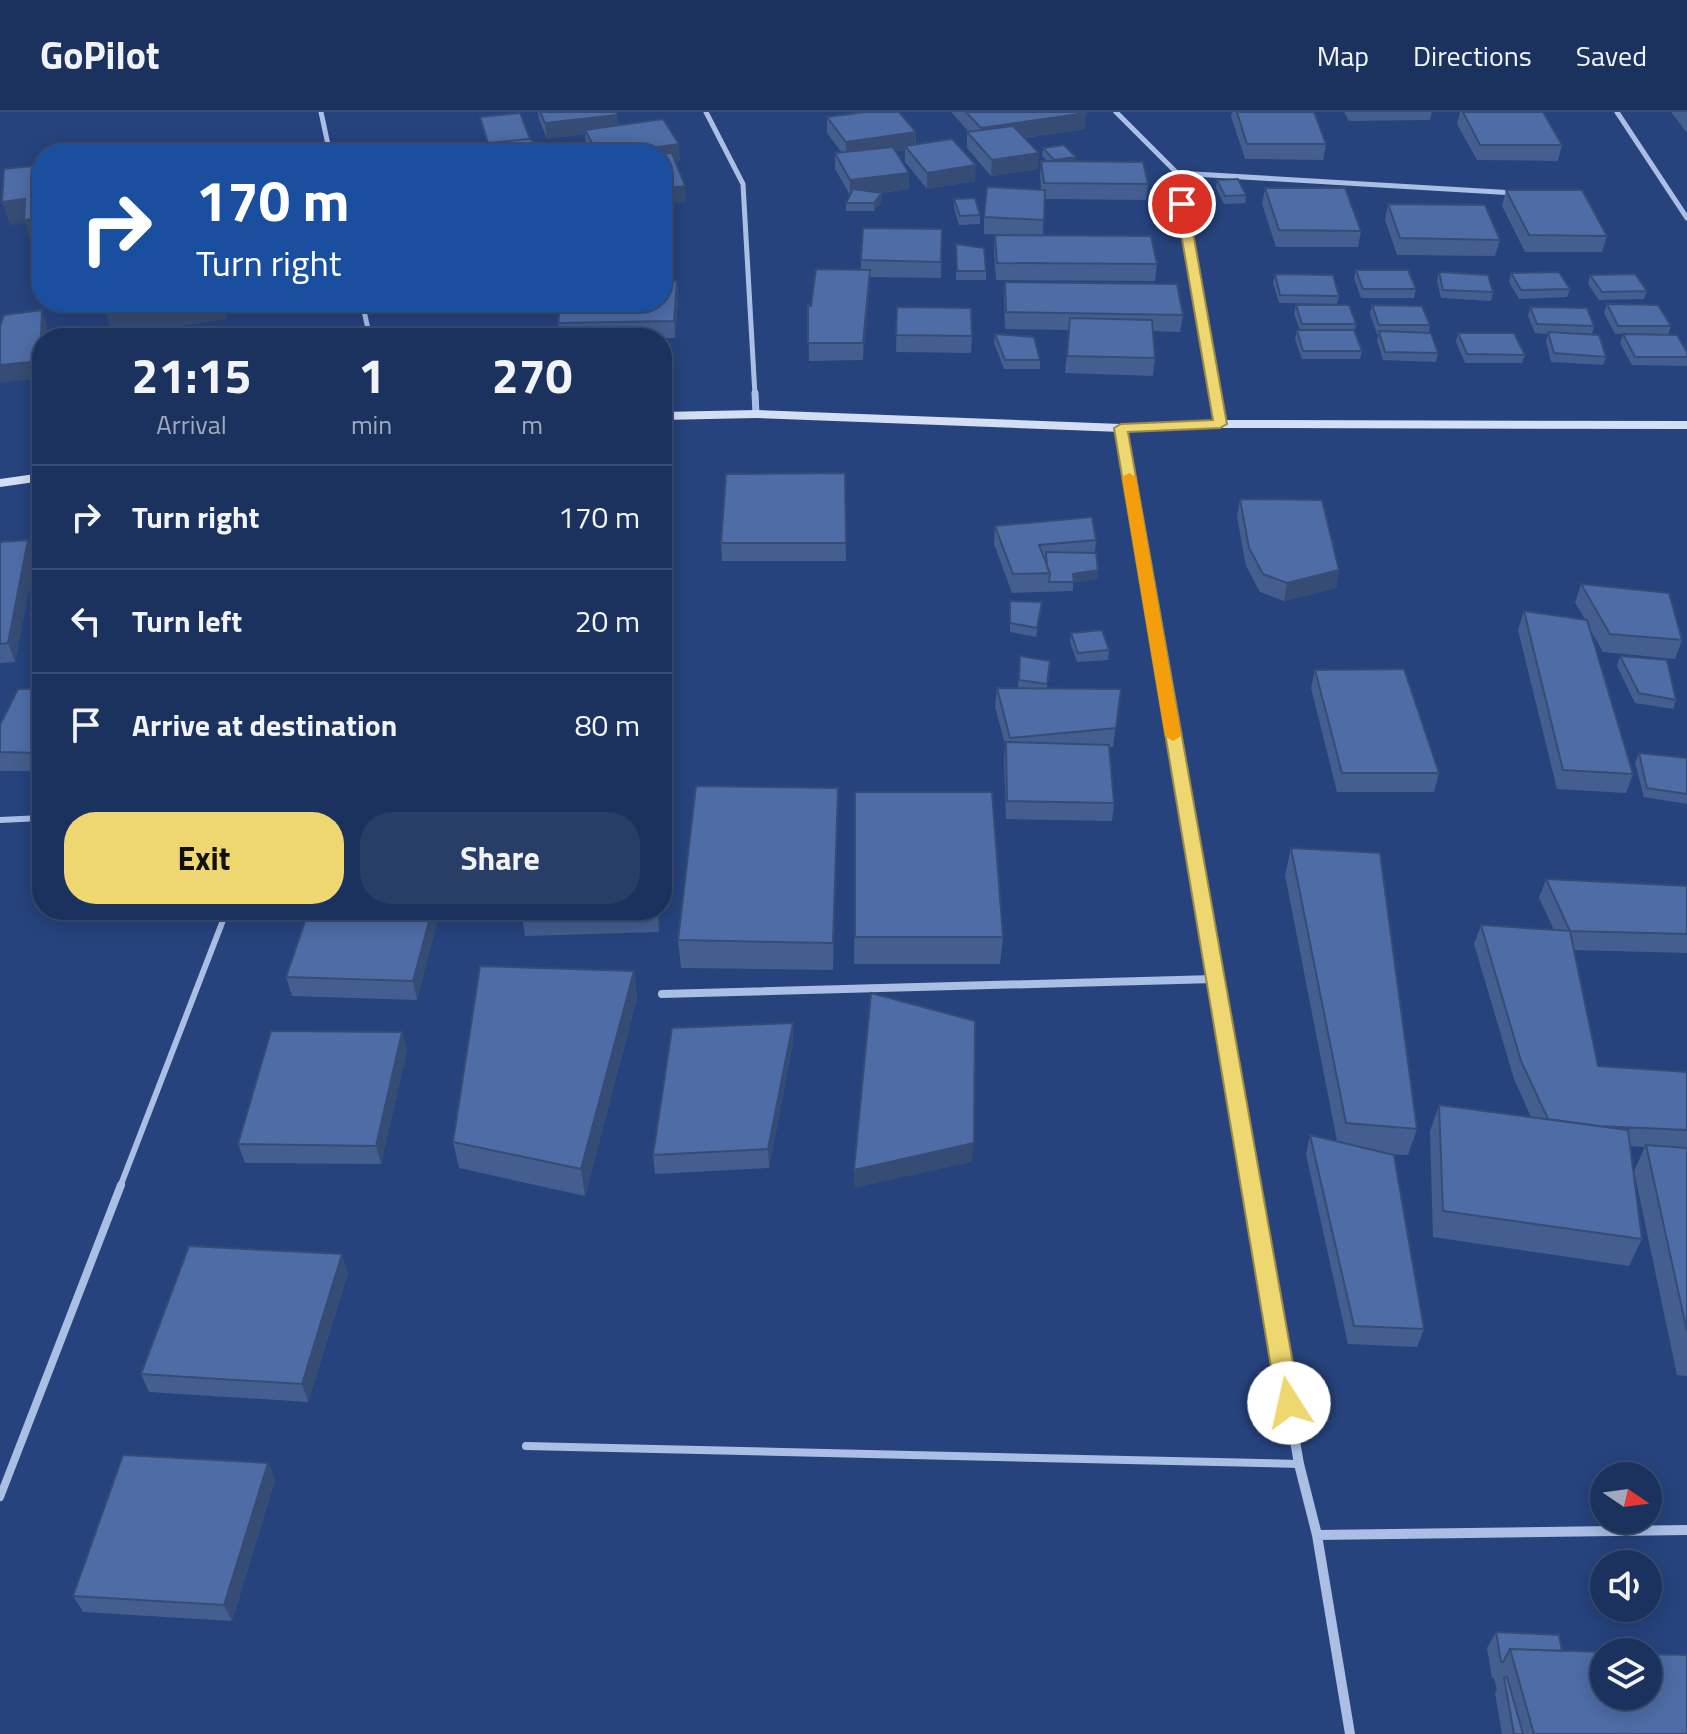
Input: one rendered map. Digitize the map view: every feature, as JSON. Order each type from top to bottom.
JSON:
[{"type":"main road","points":[[672,416],[756,414],[1121,428],[1220,424],[1687,425]]},
{"type":"main road","points":[[0,483],[32,478]]},
{"type":"street","points":[[321,112],[328,144]]},
{"type":"street","points":[[706,112],[743,184],[756,414]]},
{"type":"street","points":[[1116,112],[1177,173],[1220,424]]},
{"type":"street","points":[[1617,112],[1687,218]]},
{"type":"street","points":[[1177,173],[1531,193]]},
{"type":"street","points":[[1121,428],[1299,1464],[1317,1535],[1350,1734]]},
{"type":"street","points":[[662,994],[1214,979]]},
{"type":"street","points":[[1317,1535],[1687,1530]]},
{"type":"lane","points":[[0,820],[32,818]]},
{"type":"lane","points":[[0,1497],[223,920]]},
{"type":"lane","points":[[526,1446],[1299,1464]]},
{"type":"building","points":[[540,112],[616,112],[617,115],[545,123]]},
{"type":"building","points":[[899,112],[916,132],[846,142],[827,117]]},
{"type":"building","points":[[966,112],[1085,112],[1086,113],[981,128]]},
{"type":"building","points":[[1237,112],[1314,112],[1326,144],[1247,144]]},
{"type":"building","points":[[1463,112],[1543,112],[1562,145],[1480,145]]},
{"type":"building","points":[[520,113],[530,139],[488,143],[480,117]]},
{"type":"building","points":[[663,119],[679,144],[593,144],[585,130]]},
{"type":"building","points":[[1013,126],[1039,153],[992,160],[967,132]]},
{"type":"building","points":[[529,139],[538,144],[477,144]]},
{"type":"building","points":[[952,139],[976,165],[927,173],[905,146]]},
{"type":"building","points":[[1064,145],[1076,157],[1054,160],[1043,148]]},
{"type":"building","points":[[893,147],[909,173],[850,180],[835,153]]},
{"type":"building","points":[[672,153],[685,186],[672,188]]},
{"type":"building","points":[[1041,161],[1143,162],[1148,184],[1044,183]]},
{"type":"building","points":[[32,166],[32,219],[24,220],[25,199],[2,202],[4,169]]},
{"type":"building","points":[[1238,179],[1246,195],[1225,196],[1217,180]]},
{"type":"building","points":[[987,187],[1045,190],[1044,220],[984,217]]},
{"type":"building","points":[[1265,188],[1345,188],[1361,231],[1279,230]]},
{"type":"building","points":[[853,189],[882,193],[874,203],[846,203]]},
{"type":"building","points":[[1506,190],[1582,190],[1607,236],[1529,235]]},
{"type":"building","points":[[975,198],[980,215],[960,216],[954,199]]},
{"type":"building","points":[[1388,204],[1485,205],[1500,240],[1400,238]]},
{"type":"building","points":[[863,228],[942,229],[941,262],[861,260]]},
{"type":"building","points":[[995,235],[1151,236],[1157,264],[997,263]]},
{"type":"building","points":[[956,244],[984,248],[986,271],[957,271]]},
{"type":"building","points":[[816,269],[870,270],[863,343],[808,343],[808,305],[811,306]]},
{"type":"building","points":[[1356,270],[1408,270],[1416,289],[1363,289]]},
{"type":"building","points":[[1439,272],[1488,275],[1493,292],[1443,290]]},
{"type":"building","points":[[1559,272],[1570,289],[1521,290],[1511,273]]},
{"type":"building","points":[[1275,274],[1333,275],[1339,296],[1280,295]]},
{"type":"building","points":[[1635,274],[1647,291],[1602,292],[1590,275]]},
{"type":"building","points":[[672,281],[677,281],[674,321],[558,323],[560,312],[672,312]]},
{"type":"building","points":[[1005,282],[1177,284],[1183,315],[1006,312]]},
{"type":"building","points":[[1607,304],[1658,305],[1671,326],[1618,326]]},
{"type":"building","points":[[1296,305],[1349,305],[1356,324],[1302,324]]},
{"type":"building","points":[[1372,305],[1422,306],[1430,325],[1379,325]]},
{"type":"building","points":[[897,307],[971,308],[972,336],[896,335]]},
{"type":"building","points":[[1530,307],[1587,308],[1594,326],[1537,324]]},
{"type":"building","points":[[42,312],[41,328],[32,328],[32,362],[0,365],[0,327],[4,315]]},
{"type":"building","points":[[1070,318],[1152,320],[1155,358],[1067,356]]},
{"type":"building","points":[[1297,330],[1354,330],[1362,351],[1303,351]]},
{"type":"building","points":[[1379,331],[1431,333],[1438,353],[1385,352]]},
{"type":"building","points":[[1548,332],[1599,335],[1606,357],[1554,353]]},
{"type":"building","points":[[1458,333],[1514,333],[1525,355],[1467,354]]},
{"type":"building","points":[[995,334],[1034,337],[1040,360],[1005,360]]},
{"type":"building","points":[[1623,334],[1677,335],[1687,357],[1635,357]]},
{"type":"building","points":[[845,473],[846,543],[721,543],[726,474]]},
{"type":"building","points":[[1240,499],[1322,500],[1339,570],[1287,583],[1263,574],[1249,548]]},
{"type":"building","points":[[1092,517],[1096,540],[1039,545],[1050,573],[1013,574],[995,526]]},
{"type":"building","points":[[28,540],[8,643],[0,644],[0,542]]},
{"type":"building","points":[[1046,552],[1096,553],[1098,570],[1073,574],[1074,582],[1049,582]]},
{"type":"building","points":[[1581,584],[1669,593],[1682,640],[1610,634]]},
{"type":"building","points":[[1010,601],[1042,602],[1037,628],[1010,623]]},
{"type":"building","points":[[1524,611],[1587,620],[1633,774],[1563,770]]},
{"type":"building","points":[[1102,630],[1109,650],[1078,653],[1071,633]]},
{"type":"building","points":[[1020,656],[1050,661],[1047,684],[1019,680]]},
{"type":"building","points":[[1620,656],[1667,660],[1676,700],[1639,693]]},
{"type":"building","points":[[1404,669],[1439,773],[1342,773],[1315,670]]},
{"type":"building","points":[[997,688],[1121,689],[1116,728],[1010,738]]},
{"type":"building","points":[[18,689],[32,689],[32,753],[0,752],[0,725]]},
{"type":"building","points":[[1006,742],[1109,745],[1114,803],[1007,801]]},
{"type":"building","points":[[1639,753],[1687,758],[1687,794],[1647,788]]},
{"type":"building","points":[[696,786],[838,788],[833,943],[678,940]]},
{"type":"building","points":[[855,792],[992,792],[1003,937],[855,937]]},
{"type":"building","points":[[1291,848],[1380,853],[1417,1129],[1346,1123]]},
{"type":"building","points":[[1546,879],[1687,886],[1687,934],[1570,931]]},
{"type":"building","points":[[306,920],[429,920],[413,981],[286,977]]},
{"type":"building","points":[[1481,925],[1570,931],[1598,1066],[1687,1072],[1687,1130],[1599,1126],[1548,1119],[1521,1061]]},
{"type":"building","points":[[480,966],[634,971],[581,1169],[453,1142]]},
{"type":"building","points":[[871,993],[975,1021],[974,1143],[854,1170]]},
{"type":"building","points":[[793,1023],[768,1149],[653,1155],[672,1028]]},
{"type":"building","points":[[271,1031],[402,1032],[376,1146],[238,1144]]},
{"type":"building","points":[[1439,1105],[1628,1130],[1642,1239],[1443,1211]]},
{"type":"building","points":[[1310,1135],[1394,1155],[1424,1329],[1354,1326]]},
{"type":"building","points":[[1646,1145],[1687,1148],[1687,1331]]},
{"type":"building","points":[[189,1246],[342,1254],[302,1384],[141,1374]]},
{"type":"building","points":[[123,1455],[268,1463],[224,1605],[73,1596]]},
{"type":"building","points":[[1496,1632],[1559,1635],[1562,1651],[1510,1649],[1501,1662]]},
{"type":"building","points":[[1510,1649],[1590,1652],[1590,1710],[1662,1710],[1662,1654],[1687,1655],[1687,1734],[1534,1734]]},
{"type":"building","points":[[1507,1677],[1523,1734],[1514,1734],[1504,1678]]},
{"type":"slow traffic","points":[[1129,477],[1173,736]]},
{"type":"route","points":[[1182,204],[1220,424],[1121,428],[1289,1403]]}]
